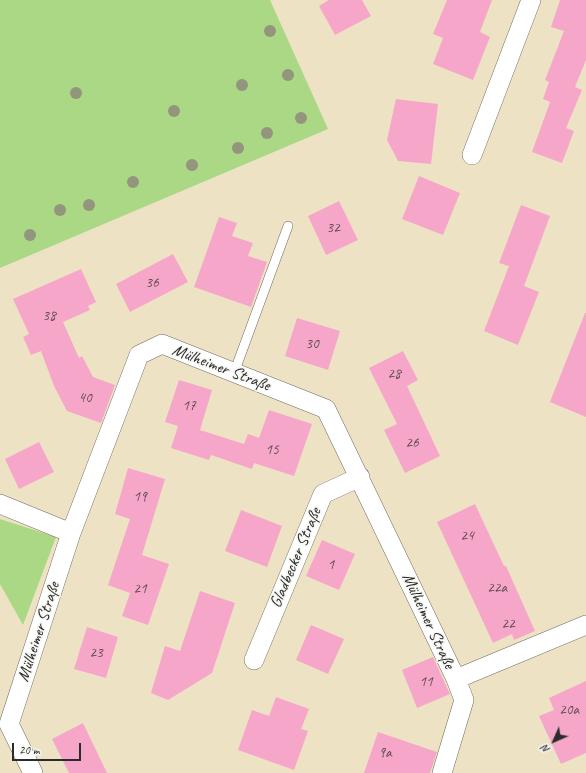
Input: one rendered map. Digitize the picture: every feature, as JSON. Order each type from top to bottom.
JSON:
[{"type":"street","points":[[472,155],[530,0]]},
{"type":"street","name":"Mülheimer Straße","points":[[33,773],[9,724],[72,533],[139,355],[162,344],[326,409],[456,679],[464,700],[442,773]]},
{"type":"street","name":"Gladbecker Straße","points":[[254,660],[323,494],[360,477]]},
{"type":"street","points":[[0,504],[72,533]]},
{"type":"street","points":[[456,679],[586,626]]},
{"type":"lane","points":[[234,372],[288,226]]},
{"type":"green space","points":[[0,0],[270,0],[328,129],[0,268]]},
{"type":"green space","points":[[0,519],[56,537],[23,625],[0,584]]},
{"type":"building","points":[[329,0],[362,0],[371,16],[335,35],[319,6]]},
{"type":"building","points":[[447,0],[492,0],[480,32],[490,37],[473,80],[433,64],[443,38],[433,34]]},
{"type":"building","points":[[560,0],[586,0],[586,60],[575,87],[582,90],[566,128],[574,131],[562,163],[532,152],[550,102],[543,99],[549,82],[545,80],[564,31],[551,27]]},
{"type":"building","points":[[396,99],[438,104],[431,164],[398,161],[387,140]]},
{"type":"building","points":[[419,176],[460,193],[443,235],[402,219]]},
{"type":"building","points":[[339,201],[358,240],[326,255],[308,216]]},
{"type":"building","points":[[521,205],[550,216],[524,286],[539,292],[518,345],[484,331],[509,266],[499,263]]},
{"type":"building","points":[[219,217],[237,223],[232,236],[253,243],[248,256],[267,262],[251,307],[194,287]]},
{"type":"building","points":[[173,254],[188,282],[130,312],[116,284]]},
{"type":"building","points":[[81,269],[96,302],[88,306],[90,310],[63,322],[79,358],[82,356],[93,377],[115,385],[101,423],[67,411],[54,386],[41,351],[31,355],[23,337],[29,334],[13,299]]},
{"type":"building","points":[[586,313],[586,417],[550,402]]},
{"type":"building","points":[[297,318],[340,331],[328,370],[285,356]]},
{"type":"building","points":[[403,351],[418,380],[407,386],[440,456],[405,473],[384,430],[397,424],[369,368]]},
{"type":"building","points":[[179,380],[212,390],[200,430],[244,444],[248,434],[259,438],[269,410],[312,424],[294,476],[254,463],[252,469],[211,455],[209,460],[171,448],[178,426],[165,422]]},
{"type":"building","points":[[39,442],[54,472],[19,489],[5,459]]},
{"type":"building","points":[[128,468],[165,479],[142,555],[169,564],[148,625],[122,616],[130,593],[108,585],[130,519],[115,514]]},
{"type":"building","points":[[475,504],[504,566],[506,566],[535,631],[514,640],[512,634],[493,643],[437,522]]},
{"type":"building","points":[[241,510],[282,526],[267,567],[225,551]]},
{"type":"building","points":[[322,540],[355,554],[339,590],[306,576]]},
{"type":"building","points":[[200,591],[235,603],[212,673],[168,700],[151,693],[165,646],[180,651]]},
{"type":"building","points":[[311,625],[344,639],[328,674],[296,660]]},
{"type":"building","points":[[87,627],[118,637],[106,678],[74,669]]},
{"type":"building","points":[[433,657],[450,694],[417,708],[402,670]]},
{"type":"building","points":[[586,681],[586,753],[561,764],[539,716],[554,710],[549,698]]},
{"type":"building","points":[[276,697],[309,709],[301,729],[308,731],[294,770],[238,750],[252,710],[269,716]]},
{"type":"building","points":[[83,723],[107,773],[69,773],[52,739]]},
{"type":"building","points":[[378,732],[437,752],[430,773],[364,773]]}]
